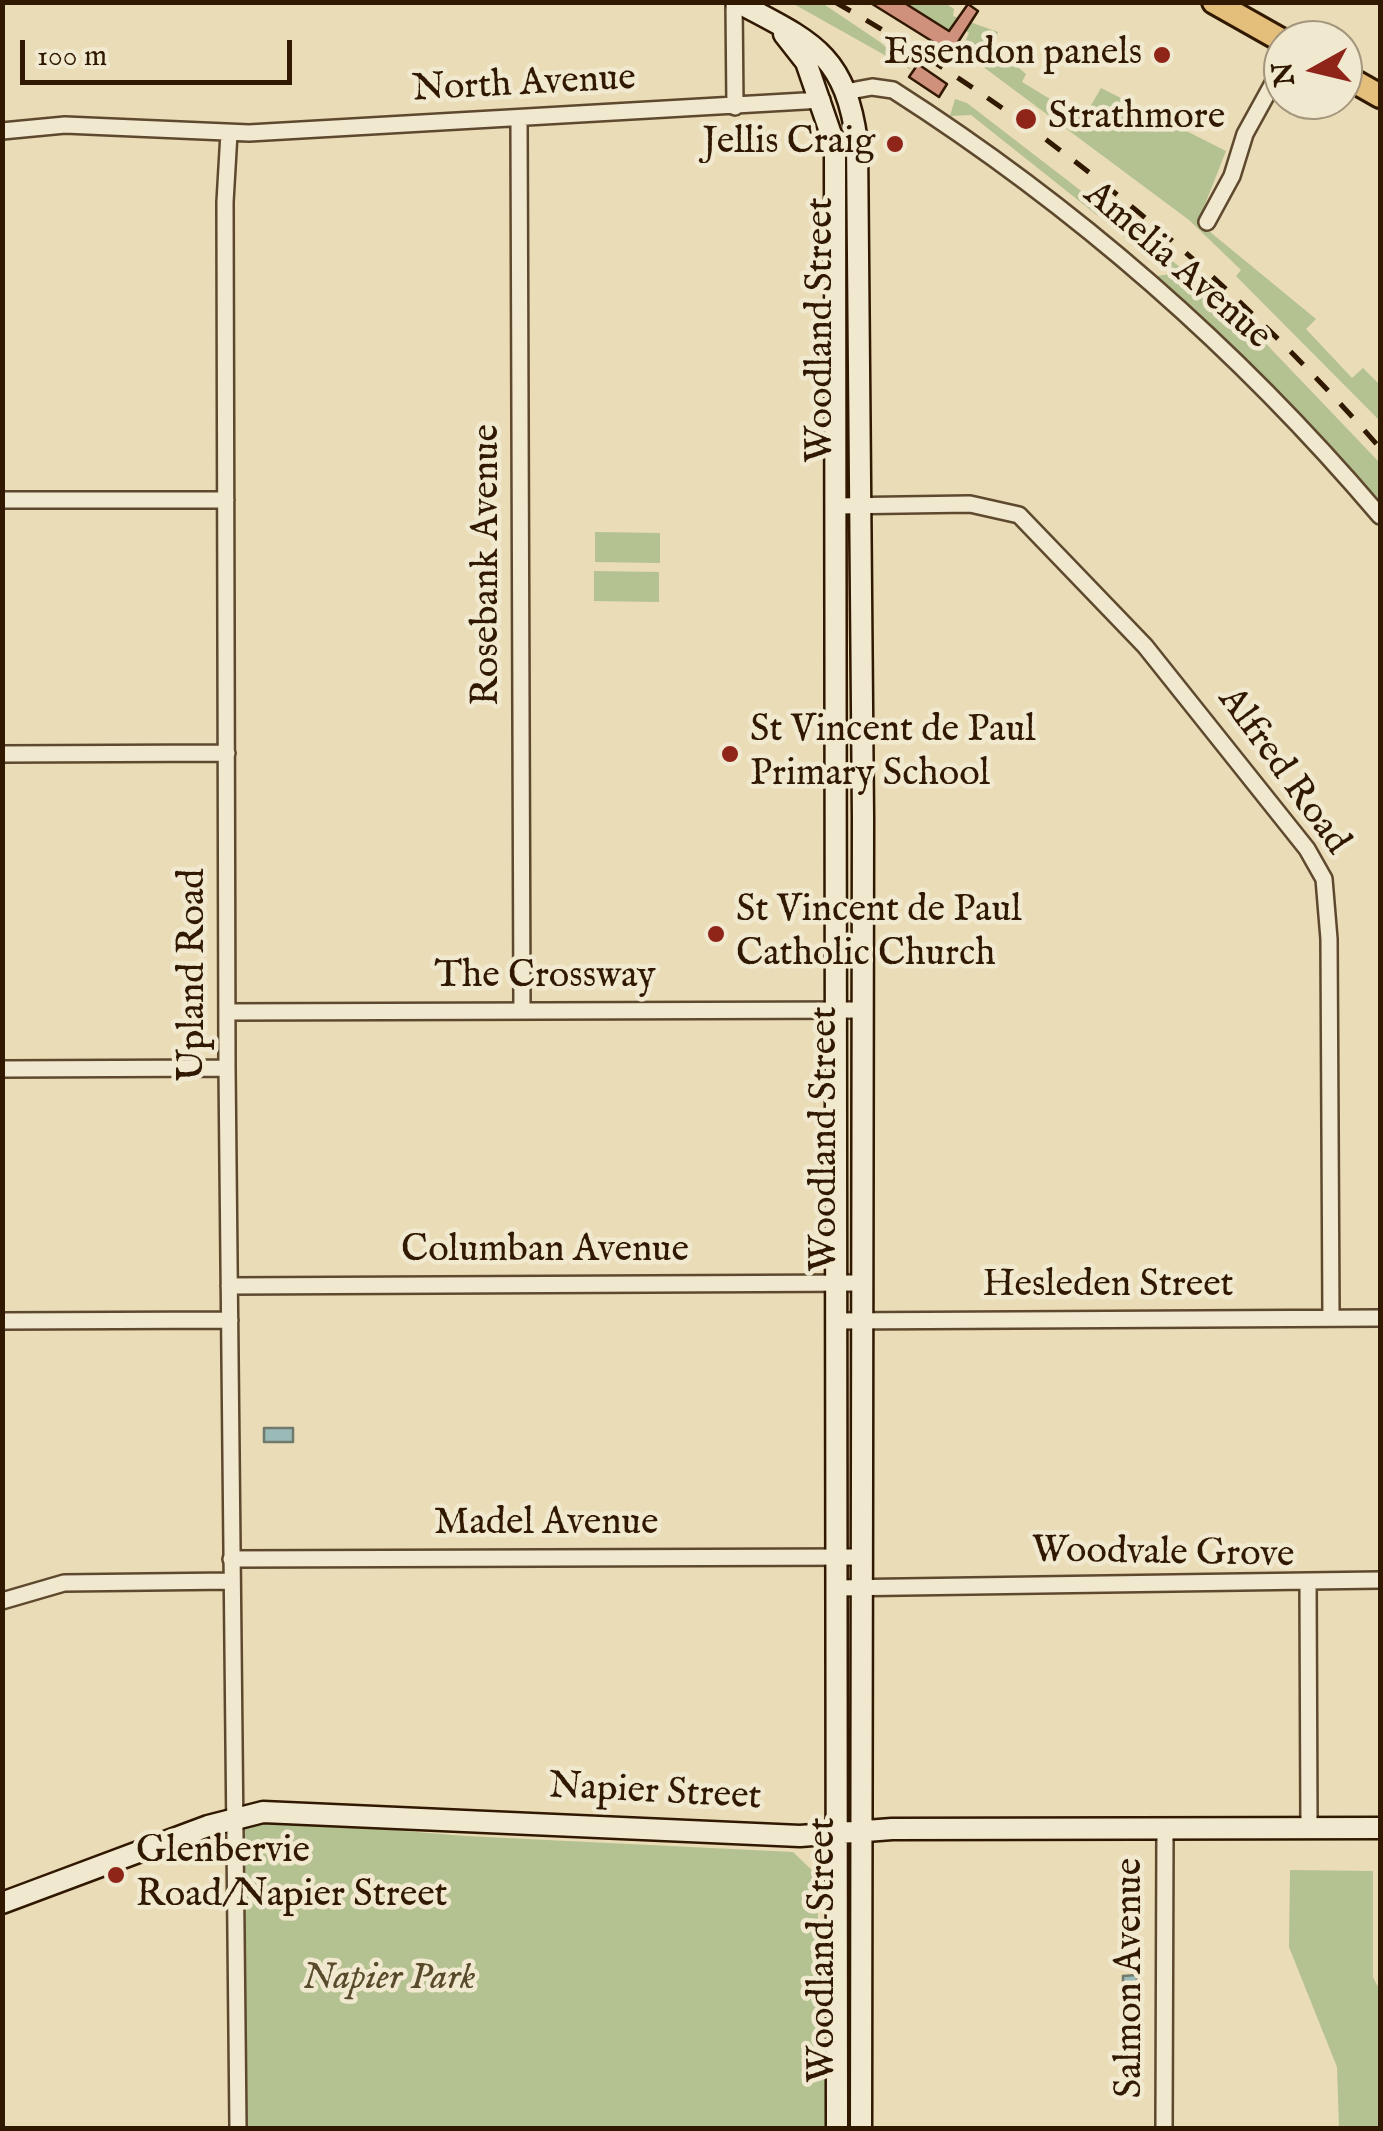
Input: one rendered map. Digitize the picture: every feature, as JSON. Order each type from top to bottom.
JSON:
[{"type":"main road","points":[[1214,2],[1263,30]]},
{"type":"main road","name":"Woodland Street","points":[[742,5],[808,40],[830,64],[845,92],[857,142],[862,1010],[861,2128]]},
{"type":"main road","name":"Woodland Street","points":[[742,5],[798,49],[822,100],[835,146],[837,2128]]},
{"type":"main road","points":[[822,100],[845,92]]},
{"type":"main road","name":"Napier Street","points":[[2,1902],[234,1817],[294,1812],[723,1833],[1380,1828]]},
{"type":"street","points":[[735,106],[742,5]]},
{"type":"street","name":"Amelia Avenue","points":[[845,92],[893,90],[1013,170],[1124,260],[1235,359],[1380,516]]},
{"type":"street","name":"North Avenue","points":[[2,131],[65,125],[230,133],[822,100]]},
{"type":"street","points":[[1207,222],[1232,176],[1244,134],[1263,100]]},
{"type":"street","name":"Rosebank Avenue","points":[[520,119],[522,1011]]},
{"type":"street","name":"Upland Road","points":[[230,133],[225,202],[227,1068],[238,2128]]},
{"type":"street","points":[[2,500],[226,500]]},
{"type":"street","name":"Alfred Road","points":[[836,506],[989,506],[1028,522],[1145,646],[1264,791],[1318,866],[1327,895],[1330,939],[1330,1318]]},
{"type":"street","points":[[2,754],[227,752]]},
{"type":"street","name":"The Crossway","points":[[227,1012],[862,1010]]},
{"type":"street","points":[[2,1068],[227,1068]]},
{"type":"street","name":"Columban Avenue","points":[[230,1286],[862,1283]]},
{"type":"street","name":"Hesleden Street","points":[[836,1322],[1380,1318]]},
{"type":"street","points":[[2,1322],[230,1320]]},
{"type":"street","name":"Madel Avenue","points":[[231,1559],[860,1557]]},
{"type":"street","points":[[1308,1581],[1380,1580]]},
{"type":"street","points":[[2,1601],[64,1584],[231,1581]]},
{"type":"street","name":"Woodvale Grove","points":[[837,1588],[1308,1581],[1309,1828]]},
{"type":"street","name":"Salmon Avenue","points":[[1164,2128],[1165,1828]]},
{"type":"green space","points":[[792,3],[822,3],[880,42],[913,71]]},
{"type":"green space","points":[[903,3],[945,3],[954,9],[953,16],[998,32],[993,47],[1026,74],[1022,82],[1083,119],[1101,88],[1226,151],[1198,222],[1316,319],[1306,329],[1352,378],[1363,368],[1380,385],[1380,421],[1236,276],[1241,270],[1189,220],[970,57],[964,44],[969,33],[955,24],[949,31]]},
{"type":"green space","points":[[955,99],[967,103],[1228,304],[1380,463],[1380,500],[1157,276],[1171,274],[971,115],[950,116]]},
{"type":"green space","points":[[595,532],[660,533],[660,563],[595,562]]},
{"type":"green space","points":[[594,571],[659,572],[659,602],[594,601]]},
{"type":"green space","name":"Napier Park","points":[[234,1817],[465,1836],[793,1852],[816,1874],[827,2128],[243,2128]]},
{"type":"green space","points":[[1290,1870],[1373,1871],[1373,1977],[1380,1991],[1380,2128],[1339,2128],[1337,2067],[1289,1947]]},
{"type":"water","points":[[264,1428],[293,1428],[293,1442],[264,1442]]},
{"type":"water","points":[[1137,1975],[1137,2009],[1123,2009],[1123,1976]]},
{"type":"building","points":[[869,2],[903,2],[949,31],[968,4],[978,11],[951,53]]},
{"type":"building","points":[[918,64],[947,84],[939,97],[909,77]]},
{"type":"railway","points":[[835,2],[985,96],[1126,202],[1258,320],[1380,448]]},
{"type":"place","name":"Essendon panels","points":[[1162,55]]},
{"type":"place","name":"Strathmore","points":[[1026,119]]},
{"type":"place","name":"Jellis Craig","points":[[895,144]]},
{"type":"place","name":"St Vincent de Paul Primary School","points":[[730,754]]},
{"type":"place","name":"St Vincent de Paul Catholic Church","points":[[716,934]]},
{"type":"place","name":"Glenbervie Road/Napier Street","points":[[116,1875]]}]
